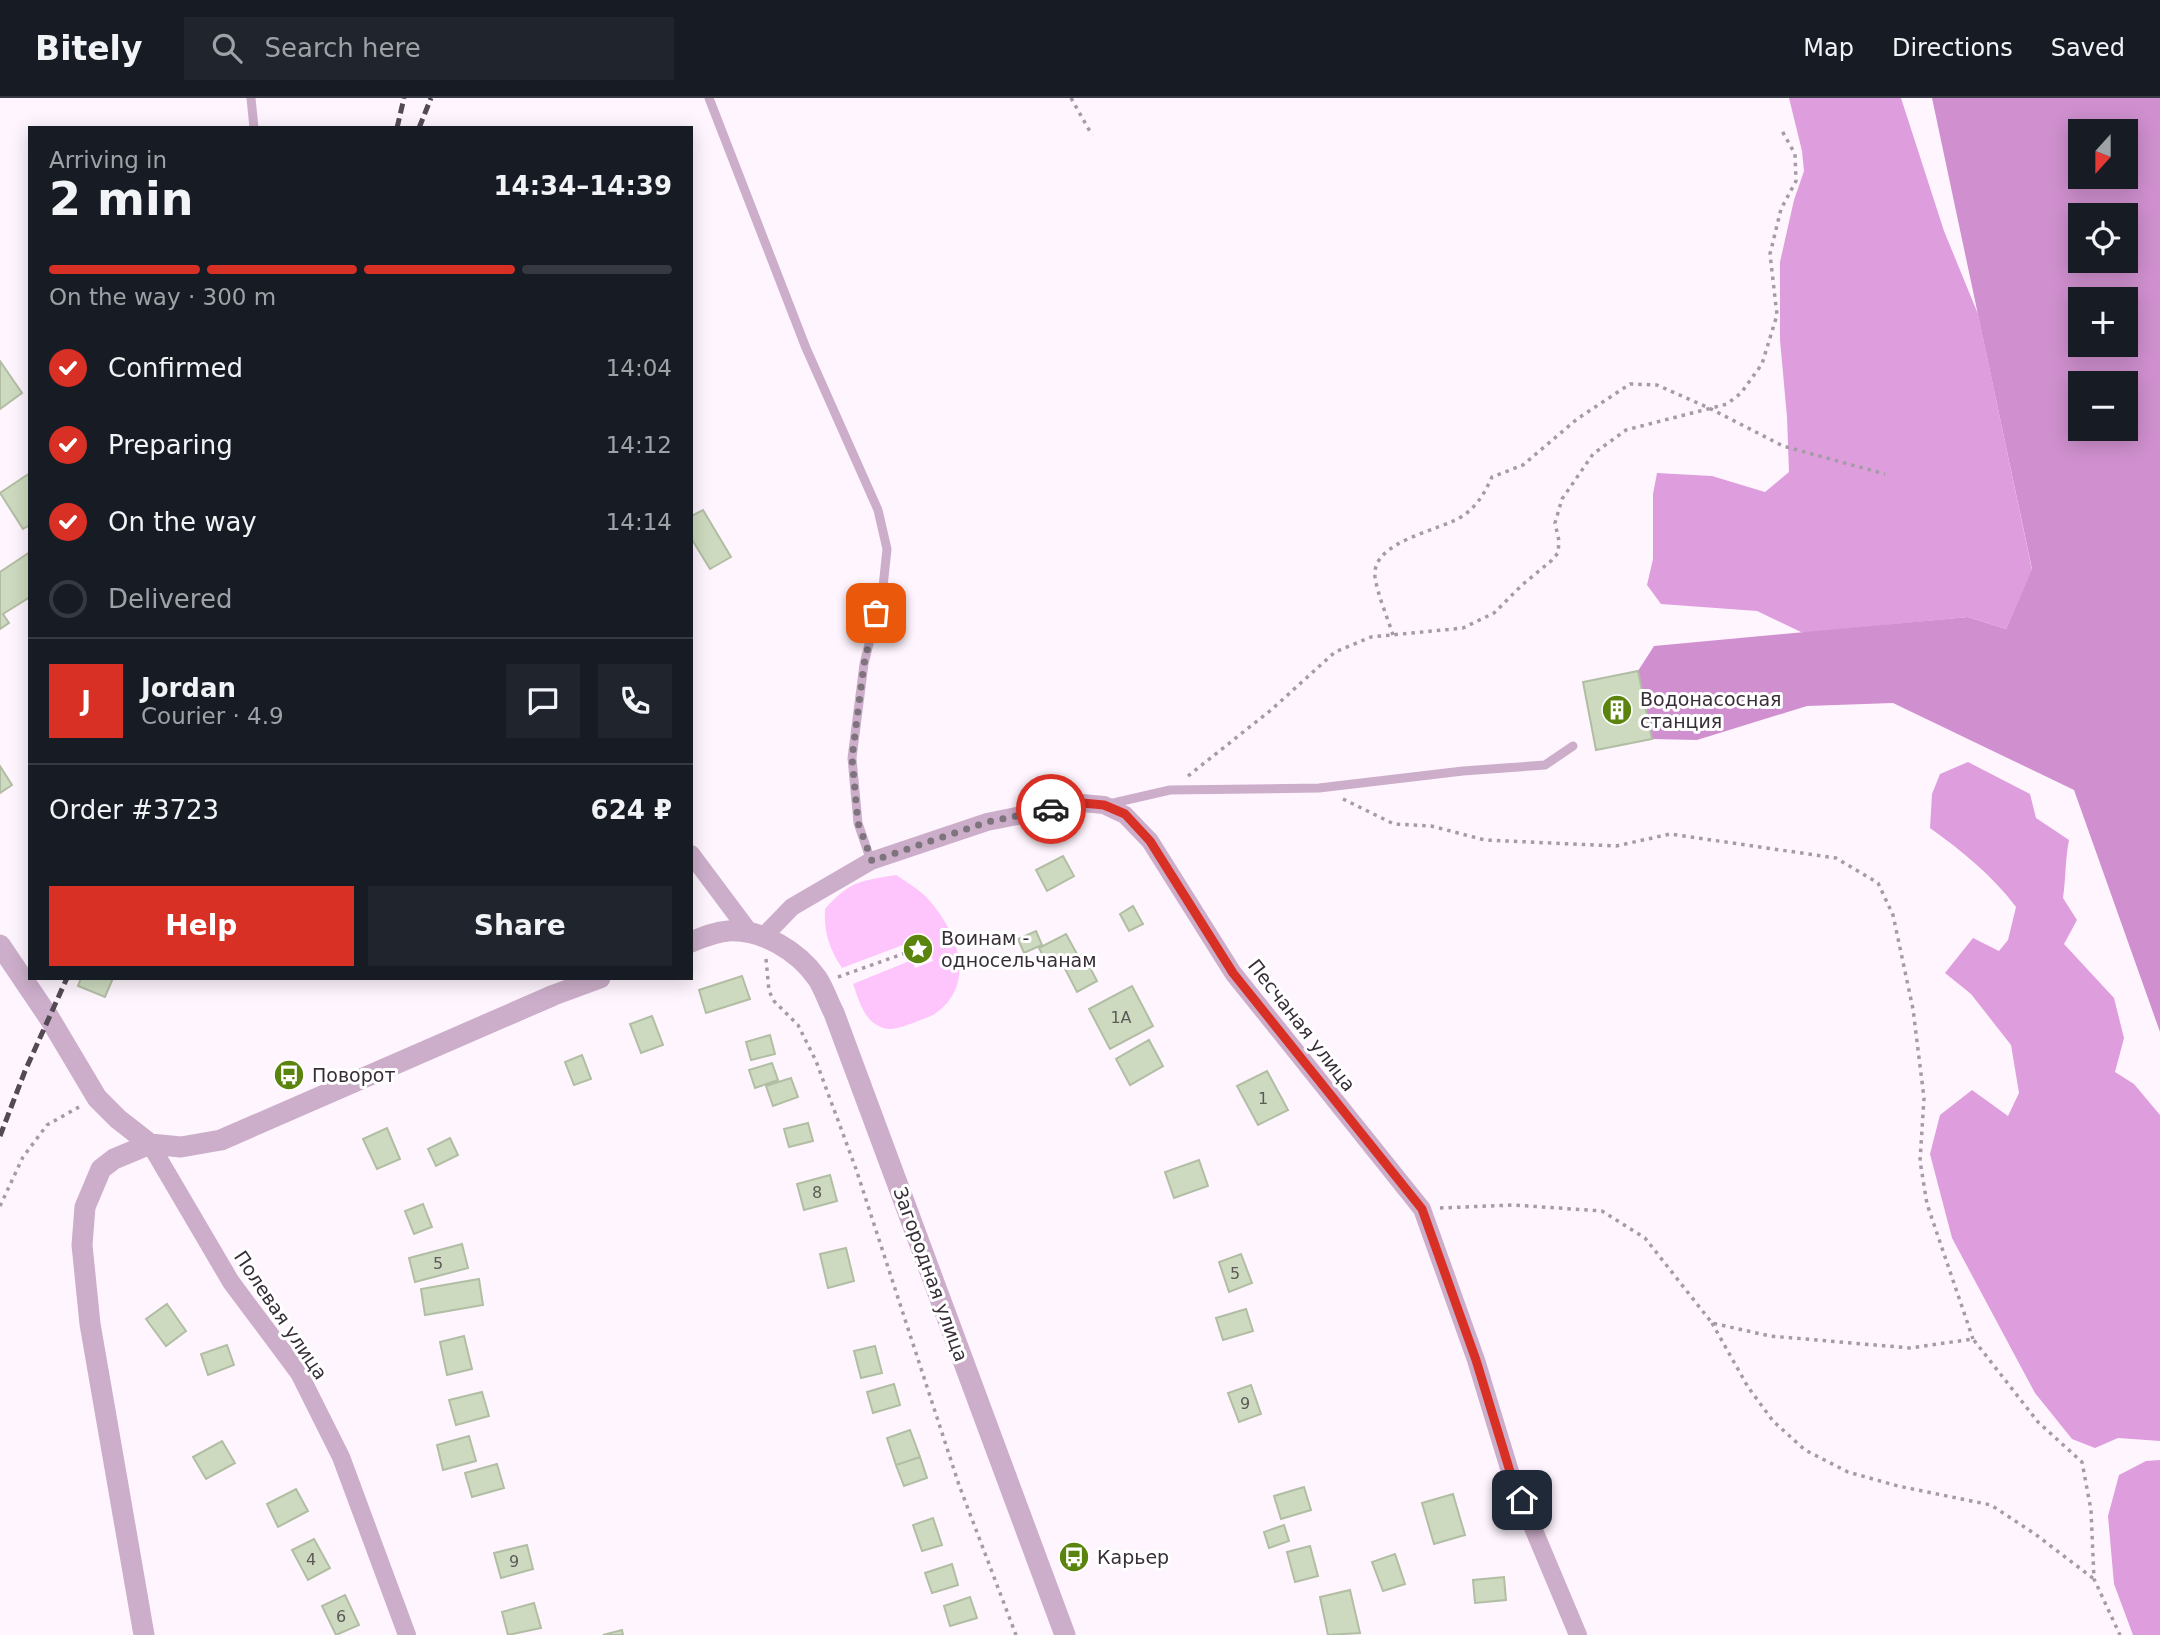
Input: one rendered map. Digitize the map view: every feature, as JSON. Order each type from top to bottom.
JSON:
[{"type":"street","points":[[693,941],[728,931],[757,935],[792,907],[872,861],[987,822],[1082,803],[1104,805]]},
{"type":"street","name":"Песчаная улица","points":[[1104,805],[1125,814],[1150,841],[1233,973],[1422,1209],[1476,1360],[1512,1478],[1578,1635]]},
{"type":"street","points":[[693,856],[757,935]]},
{"type":"street","name":"Загородная улица","points":[[757,935],[791,952],[819,983],[834,1013],[1065,1635]]},
{"type":"street","points":[[0,945],[50,1019],[97,1098],[150,1144]]},
{"type":"street","points":[[144,1635],[90,1324],[82,1245],[85,1207],[101,1169],[114,1159],[150,1144],[181,1147],[220,1140],[558,986],[590,980]]},
{"type":"street","name":"Полевая улица","points":[[150,1144],[231,1282],[299,1373],[341,1457],[407,1635]]},
{"type":"lane","points":[[251,98],[254,126]]},
{"type":"lane","points":[[709,98],[806,348],[878,510],[887,549],[883,587],[864,664],[852,758],[858,823],[872,861]]},
{"type":"lane","points":[[1104,805],[1170,790],[1319,788],[1463,771],[1545,765],[1573,746]]},
{"type":"path","points":[[1071,98],[1092,135]]},
{"type":"path","points":[[1170,790],[1271,710],[1335,652],[1371,637],[1463,628],[1494,613],[1558,553],[1559,541],[1555,523],[1562,499],[1593,454],[1626,430],[1727,404],[1741,393],[1762,364],[1777,315],[1770,254],[1781,209],[1796,181],[1795,154],[1781,130]]},
{"type":"path","points":[[1393,635],[1375,575],[1380,558],[1405,539],[1462,517],[1480,500],[1492,477],[1523,465],[1577,419],[1630,384],[1657,386],[1709,408],[1783,446],[1885,474]]},
{"type":"path","points":[[1319,788],[1394,824],[1431,826],[1485,840],[1616,846],[1670,834],[1836,858],[1878,883],[1893,915],[1913,1009],[1924,1098],[1920,1161],[1927,1204],[1973,1339],[2038,1422],[2082,1462],[2091,1510],[2094,1580],[2120,1635]]},
{"type":"path","points":[[757,935],[769,991],[774,1001],[798,1025],[816,1061],[856,1169],[959,1485],[1016,1635]]},
{"type":"path","points":[[819,983],[911,951]]},
{"type":"path","points":[[0,1206],[23,1157],[47,1125],[97,1098]]},
{"type":"path","points":[[1422,1209],[1513,1205],[1602,1211],[1645,1238],[1712,1323],[1748,1387],[1773,1421],[1805,1450],[1848,1472],[1991,1506],[2035,1534],[2094,1580]]},
{"type":"path","points":[[1712,1323],[1770,1336],[1910,1349],[1973,1339]]},
{"type":"shaded area","points":[[1789,98],[1901,98],[1944,231],[1978,314],[2032,570],[2006,629],[1968,617],[1803,633],[1757,611],[1661,604],[1647,585],[1653,559],[1653,494],[1657,473],[1712,476],[1765,492],[1789,472],[1780,340],[1780,262],[1794,200],[1804,171]]},
{"type":"shaded area","points":[[1932,98],[2160,98],[2160,1032],[2074,790],[1893,703],[1807,706],[1697,740],[1652,739],[1638,671],[1654,646],[1968,617],[2006,629],[2032,569]]},
{"type":"shaded area","points":[[1968,762],[2030,794],[2036,818],[2069,840],[2063,898],[2077,920],[2064,944],[2114,998],[2124,1038],[2115,1072],[2134,1084],[2160,1115],[2160,1441],[2118,1438],[2095,1448],[2072,1439],[2035,1393],[1952,1238],[1930,1154],[1940,1115],[1972,1090],[2008,1116],[2019,1093],[2011,1045],[1971,994],[1945,973],[1973,938],[1999,951],[2008,940],[2016,907],[1976,864],[1930,828],[1932,794],[1940,774]]},
{"type":"shaded area","points":[[896,875],[923,894],[945,922],[958,954],[959,971],[956,987],[948,1002],[933,1015],[890,1029],[872,1022],[862,1007],[853,984],[912,960],[915,968],[933,961],[923,933],[907,939],[908,943],[842,968],[828,940],[825,909],[856,884]]},
{"type":"shaded area","points":[[2160,1460],[2160,1635],[2133,1635],[2114,1584],[2108,1516],[2119,1475],[2146,1461]]},
{"type":"building","points":[[0,361],[22,393],[0,409]]},
{"type":"building","points":[[28,474],[28,526],[23,529],[0,493]]},
{"type":"building","points":[[703,510],[731,557],[710,569],[693,541],[693,515]]},
{"type":"building","points":[[28,553],[28,598],[3,614],[9,623],[0,629],[0,572]]},
{"type":"building","name":"Водонасосная станция","points":[[1638,671],[1652,739],[1596,750],[1583,682]]},
{"type":"building","points":[[0,766],[12,785],[0,793]]},
{"type":"building","points":[[1063,856],[1074,876],[1047,891],[1036,870]]},
{"type":"building","points":[[1133,906],[1143,924],[1129,931],[1120,914]]},
{"type":"building","points":[[1036,931],[1042,945],[1024,953],[1018,939]]},
{"type":"building","points":[[1066,934],[1077,954],[1050,969],[1039,948]]},
{"type":"building","points":[[1083,954],[1097,981],[1077,992],[1063,965]]},
{"type":"building","points":[[742,976],[750,999],[706,1013],[699,990]]},
{"type":"building","points":[[80,980],[112,980],[105,997],[78,986]]},
{"type":"building","points":[[1132,986],[1153,1026],[1110,1049],[1089,1009]]},
{"type":"building","points":[[652,1016],[663,1045],[641,1053],[630,1024]]},
{"type":"building","points":[[770,1035],[775,1054],[751,1060],[746,1042]]},
{"type":"building","points":[[1149,1040],[1163,1066],[1130,1085],[1116,1059]]},
{"type":"building","points":[[582,1055],[591,1079],[574,1085],[565,1062]]},
{"type":"building","points":[[772,1063],[778,1080],[755,1088],[749,1070]]},
{"type":"building","points":[[1267,1071],[1288,1110],[1258,1125],[1237,1086]]},
{"type":"building","points":[[791,1078],[798,1097],[773,1106],[766,1086]]},
{"type":"building","points":[[808,1123],[813,1141],[789,1147],[784,1129]]},
{"type":"building","points":[[387,1128],[400,1159],[377,1169],[363,1139]]},
{"type":"building","points":[[450,1138],[458,1155],[436,1166],[428,1149]]},
{"type":"building","points":[[1199,1160],[1208,1186],[1174,1198],[1165,1172]]},
{"type":"building","points":[[830,1175],[837,1201],[804,1210],[797,1184]]},
{"type":"building","points":[[423,1204],[432,1227],[414,1234],[405,1211]]},
{"type":"building","points":[[462,1244],[468,1268],[415,1282],[409,1258]]},
{"type":"building","points":[[846,1248],[854,1281],[828,1288],[820,1254]]},
{"type":"building","points":[[1241,1254],[1252,1283],[1229,1292],[1219,1262]]},
{"type":"building","points":[[479,1279],[483,1305],[425,1315],[421,1289]]},
{"type":"building","points":[[167,1304],[186,1331],[166,1346],[146,1319]]},
{"type":"building","points":[[1246,1309],[1253,1331],[1223,1340],[1216,1318]]},
{"type":"building","points":[[464,1336],[472,1369],[447,1375],[440,1342]]},
{"type":"building","points":[[227,1345],[234,1365],[208,1375],[201,1354]]},
{"type":"building","points":[[875,1346],[882,1373],[861,1378],[854,1351]]},
{"type":"building","points":[[894,1384],[900,1405],[873,1413],[867,1392]]},
{"type":"building","points":[[1251,1385],[1261,1414],[1239,1422],[1228,1393]]},
{"type":"building","points":[[482,1392],[489,1416],[456,1425],[449,1400]]},
{"type":"building","points":[[910,1430],[920,1457],[896,1465],[887,1438]]},
{"type":"building","points":[[469,1436],[476,1461],[443,1470],[437,1445]]},
{"type":"building","points":[[222,1441],[235,1463],[206,1479],[193,1457]]},
{"type":"building","points":[[920,1457],[927,1478],[904,1486],[896,1465]]},
{"type":"building","points":[[497,1464],[504,1488],[472,1497],[465,1473]]},
{"type":"building","points":[[1304,1487],[1311,1510],[1281,1519],[1274,1496]]},
{"type":"building","points":[[296,1489],[308,1511],[278,1527],[267,1504]]},
{"type":"building","points":[[1453,1494],[1465,1535],[1434,1544],[1422,1503]]},
{"type":"building","points":[[933,1518],[942,1545],[922,1551],[913,1525]]},
{"type":"building","points":[[1284,1525],[1289,1541],[1269,1548],[1264,1532]]},
{"type":"building","points":[[314,1539],[330,1568],[308,1580],[292,1550]]},
{"type":"building","points":[[527,1545],[533,1569],[501,1578],[494,1553]]},
{"type":"building","points":[[1310,1546],[1318,1576],[1295,1582],[1287,1552]]},
{"type":"building","points":[[1395,1554],[1405,1584],[1383,1591],[1372,1562]]},
{"type":"building","points":[[952,1564],[958,1585],[932,1593],[925,1573]]},
{"type":"building","points":[[1504,1577],[1506,1600],[1475,1603],[1473,1580]]},
{"type":"building","points":[[1350,1590],[1360,1633],[1328,1635],[1320,1597]]},
{"type":"building","points":[[345,1595],[359,1625],[336,1635],[322,1606]]},
{"type":"building","points":[[970,1597],[977,1618],[950,1626],[944,1606]]},
{"type":"building","points":[[534,1603],[541,1628],[508,1635],[502,1612]]},
{"type":"building","points":[[622,1630],[623,1635],[603,1635]]},
{"type":"railway","points":[[397,126],[404,98]]},
{"type":"railway","points":[[420,126],[431,98]]},
{"type":"railway","points":[[0,1136],[25,1071],[66,980]]},
{"type":"way so far","points":[[876,613],[864,664],[852,758],[858,823],[872,861],[987,822],[1051,809]]},
{"type":"place","name":"Водонасосная станция","points":[[1617,710]]},
{"type":"place","name":"Воинам - односельчанам","points":[[918,949]]},
{"type":"place","name":"Поворот","points":[[289,1075]]},
{"type":"place","name":"Карьер","points":[[1074,1557]]},
{"type":"route","points":[[1051,809],[1082,803],[1104,805],[1125,814],[1150,841],[1233,973],[1422,1209],[1476,1360],[1512,1478],[1522,1500]]}]
